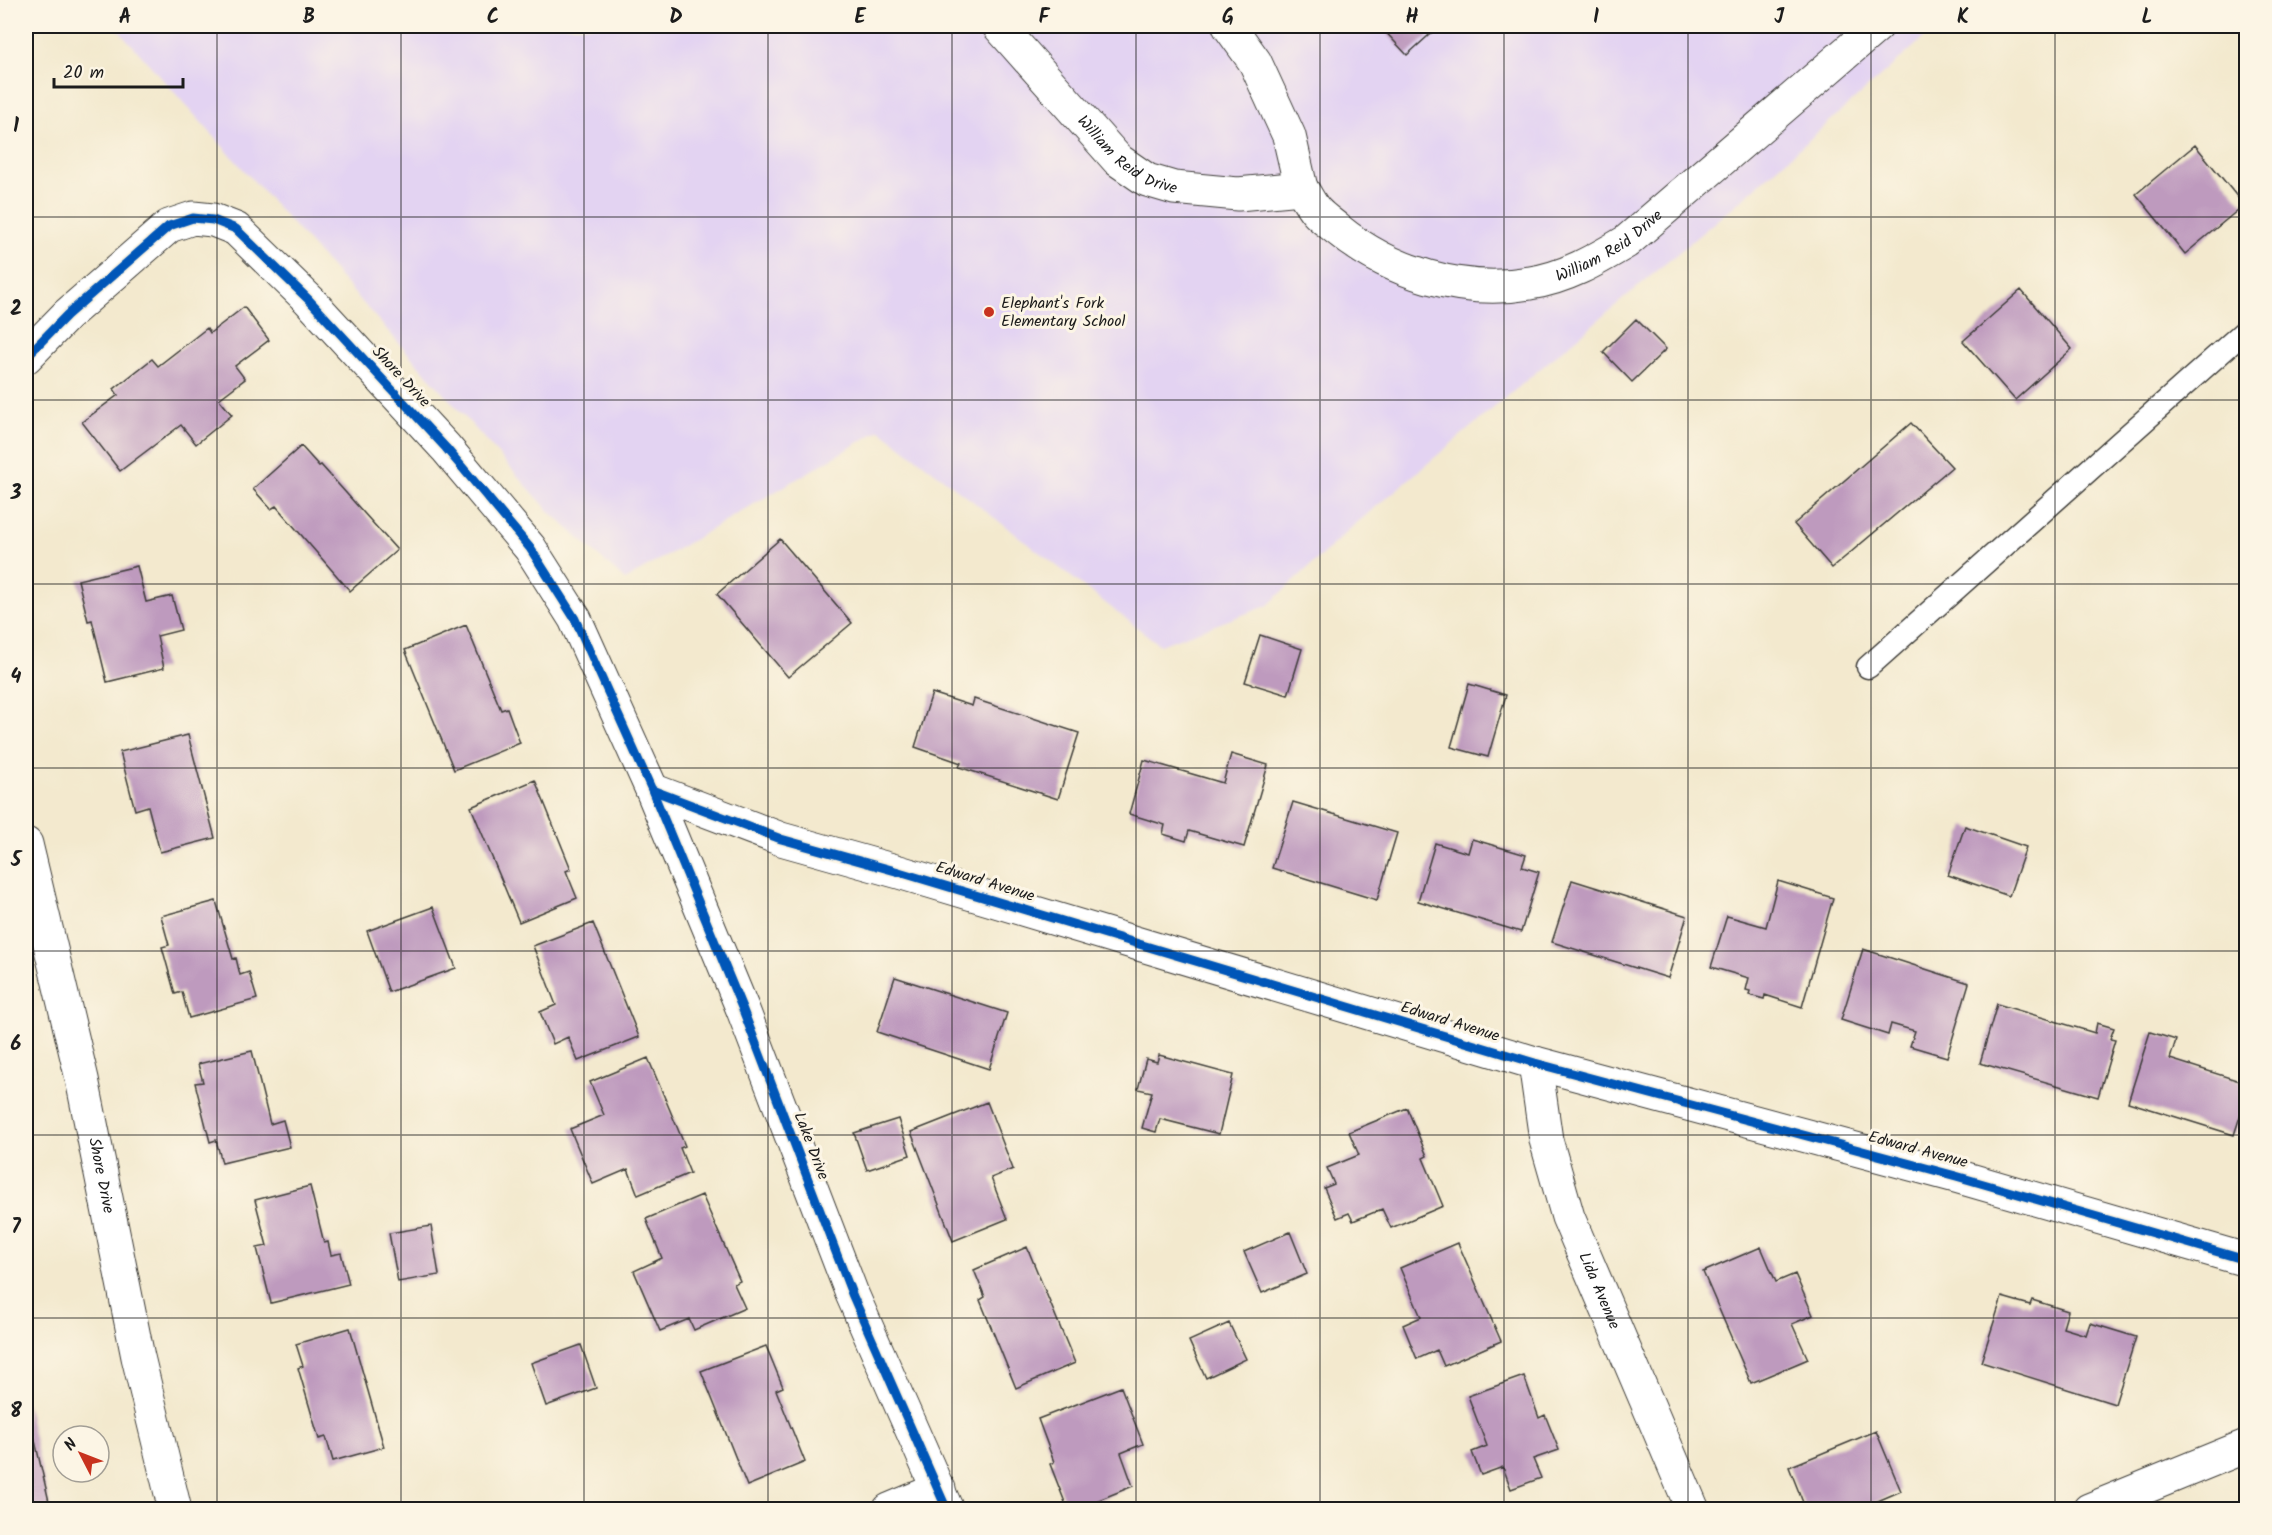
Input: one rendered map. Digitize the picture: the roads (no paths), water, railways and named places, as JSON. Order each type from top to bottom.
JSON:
[{"type":"street","name":"William Reid Drive","points":[[999,26],[1118,160],[1147,180],[1174,188],[1238,194],[1301,188]]},
{"type":"street","name":"William Reid Drive","points":[[1229,26],[1255,62],[1289,136],[1301,188],[1316,211],[1350,240],[1384,261],[1431,278],[1481,286],[1530,283],[1585,267],[1626,242],[1877,26]]},
{"type":"street","name":"Shore Drive","points":[[26,357],[67,315],[169,226],[193,219],[203,219],[213,220],[236,230],[309,300],[446,448],[530,548],[575,619],[652,790]]},
{"type":"street","name":"Edward Avenue","points":[[652,790],[781,839],[899,872],[1534,1063],[1945,1172],[2247,1260]]},
{"type":"street","name":"Lake Drive","points":[[652,790],[743,1010],[852,1294],[943,1499]]},
{"type":"street","name":"Shore Drive","points":[[26,844],[82,1079],[138,1357],[175,1509]]},
{"type":"street","name":"Lida Avenue","points":[[1534,1063],[1546,1140],[1568,1217],[1693,1509]]},
{"type":"street","points":[[2090,1509],[2247,1446]]},
{"type":"street","points":[[889,1509],[943,1499]]},
{"type":"lane","points":[[1868,667],[2247,330]]},
{"type":"place","name":"Elephant's Fork Elementary School","points":[[989,312]]}]
